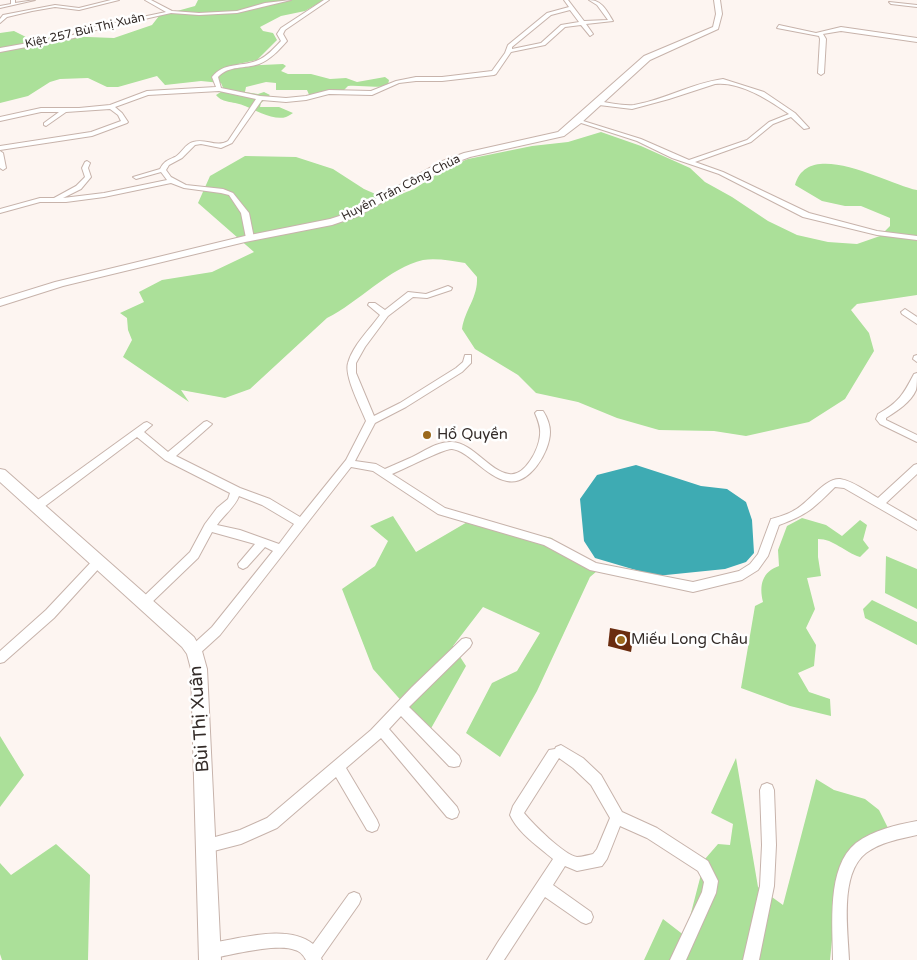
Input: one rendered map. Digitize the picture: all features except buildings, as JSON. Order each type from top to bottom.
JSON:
[{"type":"street","points":[[0,8],[13,2],[33,0]]},
{"type":"street","points":[[0,22],[5,16],[32,10],[55,6],[79,9],[117,0]]},
{"type":"street","points":[[147,0],[171,12],[199,14],[236,12],[289,0]]},
{"type":"street","points":[[219,89],[215,77],[218,72],[230,67],[264,60],[284,41],[280,34],[283,29],[327,0]]},
{"type":"street","points":[[566,0],[590,34]]},
{"type":"street","points":[[509,51],[543,44],[563,26],[612,21],[599,4],[591,0]]},
{"type":"street","name":"Huyền Trân Công Chúa","points":[[0,303],[60,284],[250,238],[332,222],[354,214],[442,164],[467,155],[560,134],[578,121],[647,58],[716,28],[719,14],[717,0]]},
{"type":"street","points":[[891,3],[917,6]]},
{"type":"street","points":[[0,119],[41,110],[64,111],[112,107],[147,93],[219,89],[260,98],[286,100],[306,98],[329,92],[372,94],[407,80],[442,80],[449,77],[494,73],[509,51],[510,46],[548,14],[571,8]]},
{"type":"street","name":"Kiệt 257 Bùi Thị Xuân","points":[[0,50],[74,36],[85,31],[171,12]]},
{"type":"street","points":[[779,27],[817,34],[841,30],[917,40]]},
{"type":"street","points":[[817,34],[821,35],[822,39],[821,72]]},
{"type":"street","points":[[599,102],[632,107],[668,98],[714,82],[723,81],[762,93],[793,115],[806,128]]},
{"type":"street","points":[[136,177],[163,170],[166,164],[180,157],[194,144],[226,146],[260,98]]},
{"type":"street","points":[[0,148],[92,134],[125,122],[112,107]]},
{"type":"street","points":[[46,124],[64,111]]},
{"type":"street","points":[[689,162],[749,141],[772,123],[793,115]]},
{"type":"street","points":[[578,121],[639,140],[689,162],[721,173],[806,215],[877,233],[917,238]]},
{"type":"street","points":[[0,153],[4,168]]},
{"type":"street","points":[[54,200],[74,190],[86,181],[88,177],[85,168],[87,163]]},
{"type":"street","points":[[163,170],[172,181],[188,187],[231,194],[245,213],[249,224],[250,238]]},
{"type":"street","points":[[0,212],[35,201],[104,195],[172,181]]},
{"type":"street","points":[[371,421],[352,373],[352,363],[361,346],[385,314],[411,294],[427,296],[448,288]]},
{"type":"street","points":[[372,306],[385,314]]},
{"type":"street","points":[[905,312],[917,320]]},
{"type":"street","points":[[194,650],[216,631],[349,463],[363,440],[371,421],[403,405],[459,370],[467,363],[468,358]]},
{"type":"street","points":[[917,376],[913,387],[903,401],[881,416],[880,419],[917,439]]},
{"type":"street","points":[[384,473],[412,462],[442,446],[452,445],[504,477],[515,478],[523,475],[538,456],[546,439],[544,422],[540,413]]},
{"type":"street","points":[[168,457],[207,424]]},
{"type":"street","points":[[36,507],[147,425]]},
{"type":"street","points":[[137,432],[168,457],[236,491],[266,502],[301,523]]},
{"type":"street","points":[[349,463],[376,468],[442,511],[548,542],[594,567],[693,587],[742,575],[754,567],[764,556],[775,522],[797,514],[809,506],[832,484],[839,482],[880,503],[917,526]]},
{"type":"street","points":[[880,503],[917,468]]},
{"type":"street","name":"Bùi Thị Xuân","points":[[0,474],[188,642],[194,650],[199,669],[210,956]]},
{"type":"street","points":[[144,603],[194,555],[209,527],[232,500],[236,491]]},
{"type":"street","points":[[209,527],[240,534],[280,549]]},
{"type":"street","points":[[243,564],[263,542]]},
{"type":"street","points":[[0,658],[44,620],[98,562]]},
{"type":"street","points":[[206,846],[263,828],[338,768],[381,729],[434,672],[466,643]]},
{"type":"street","points":[[401,708],[454,761]]},
{"type":"street","points":[[381,729],[452,812]]},
{"type":"street","points":[[617,817],[602,854],[597,861],[577,864],[562,858],[529,829],[517,815],[557,753],[578,762],[596,780],[617,817],[652,833],[703,866],[709,874],[711,881],[710,893],[678,960]]},
{"type":"street","points":[[338,768],[372,825]]},
{"type":"street","points":[[751,960],[765,899],[767,879],[769,837],[767,790]]},
{"type":"street","points":[[841,960],[843,880],[853,855],[866,844],[917,828]]},
{"type":"street","points":[[495,960],[562,858]]},
{"type":"street","points":[[544,888],[586,918]]},
{"type":"street","points":[[210,956],[281,942],[296,942],[307,948],[314,958],[354,899]]},
{"type":"green space","points":[[198,0],[324,0],[305,11],[281,16],[260,27],[263,31],[273,33],[277,40],[257,60],[238,64],[240,66],[283,64],[286,66],[281,71],[288,74],[311,74],[330,79],[346,78],[357,82],[385,77],[389,80],[388,85],[379,87],[348,86],[343,91],[310,97],[307,90],[276,90],[276,83],[266,82],[246,87],[245,92],[258,94],[264,92],[270,95],[261,103],[260,107],[279,107],[293,113],[281,118],[270,116],[241,104],[222,100],[216,95],[224,90],[221,83],[201,81],[165,85],[157,76],[118,87],[107,87],[88,78],[60,79],[50,82],[28,96],[0,103],[0,33],[14,31],[26,37],[36,39],[62,36],[114,38],[152,25],[159,16],[195,6]]},
{"type":"green space","points":[[601,132],[641,146],[690,168],[705,182],[768,221],[797,235],[828,242],[857,244],[880,236],[890,226],[890,218],[861,206],[845,206],[822,201],[795,185],[803,171],[815,165],[831,164],[850,167],[917,190],[917,295],[857,304],[851,310],[869,333],[874,351],[845,399],[809,422],[746,436],[714,431],[659,430],[617,418],[578,402],[536,393],[518,375],[475,349],[462,329],[476,291],[477,277],[465,263],[428,259],[411,264],[386,277],[350,304],[327,318],[250,389],[225,398],[181,390],[189,402],[123,357],[132,340],[128,330],[127,318],[120,313],[144,302],[139,292],[162,280],[212,272],[254,252],[198,203],[210,176],[245,156],[296,157],[333,169],[364,189],[380,196],[394,197],[414,189],[448,167],[468,159],[532,146],[568,142]]},
{"type":"green space","points":[[393,516],[416,552],[469,521],[552,538],[556,545],[597,571],[590,577],[537,691],[500,757],[466,733],[492,683],[517,671],[540,633],[483,607],[453,646],[466,666],[429,732],[373,669],[342,589],[375,566],[388,541],[370,526]]},
{"type":"green space","points":[[802,518],[826,525],[842,536],[860,520],[867,525],[863,540],[869,548],[860,557],[834,543],[818,539],[821,576],[807,578],[815,609],[806,628],[816,645],[814,666],[798,673],[809,692],[830,699],[831,716],[790,706],[741,688],[755,606],[763,602],[761,590],[763,580],[769,572],[779,566],[778,550],[787,526]]},
{"type":"green space","points":[[886,556],[917,569],[917,609],[885,593]]},
{"type":"green space","points":[[872,600],[917,622],[917,645],[865,618],[863,609]]},
{"type":"green space","points":[[0,736],[24,775],[0,807]]},
{"type":"green space","points":[[736,758],[758,887],[783,905],[816,779],[834,790],[865,799],[879,810],[890,832],[855,851],[836,900],[830,960],[644,960],[663,919],[685,936],[705,859],[718,844],[730,845],[733,824],[711,813]]},
{"type":"green space","points":[[56,844],[90,875],[88,960],[2,960],[0,954],[0,863],[11,875]]},
{"type":"water","points":[[636,465],[701,486],[727,489],[746,502],[752,520],[754,553],[746,562],[725,569],[656,576],[595,558],[584,541],[580,499],[597,475]]},
{"type":"place","name":"Hổ Quyền","points":[[427,435]]},
{"type":"place","name":"Miếu Long Châu","points":[[621,640]]}]
